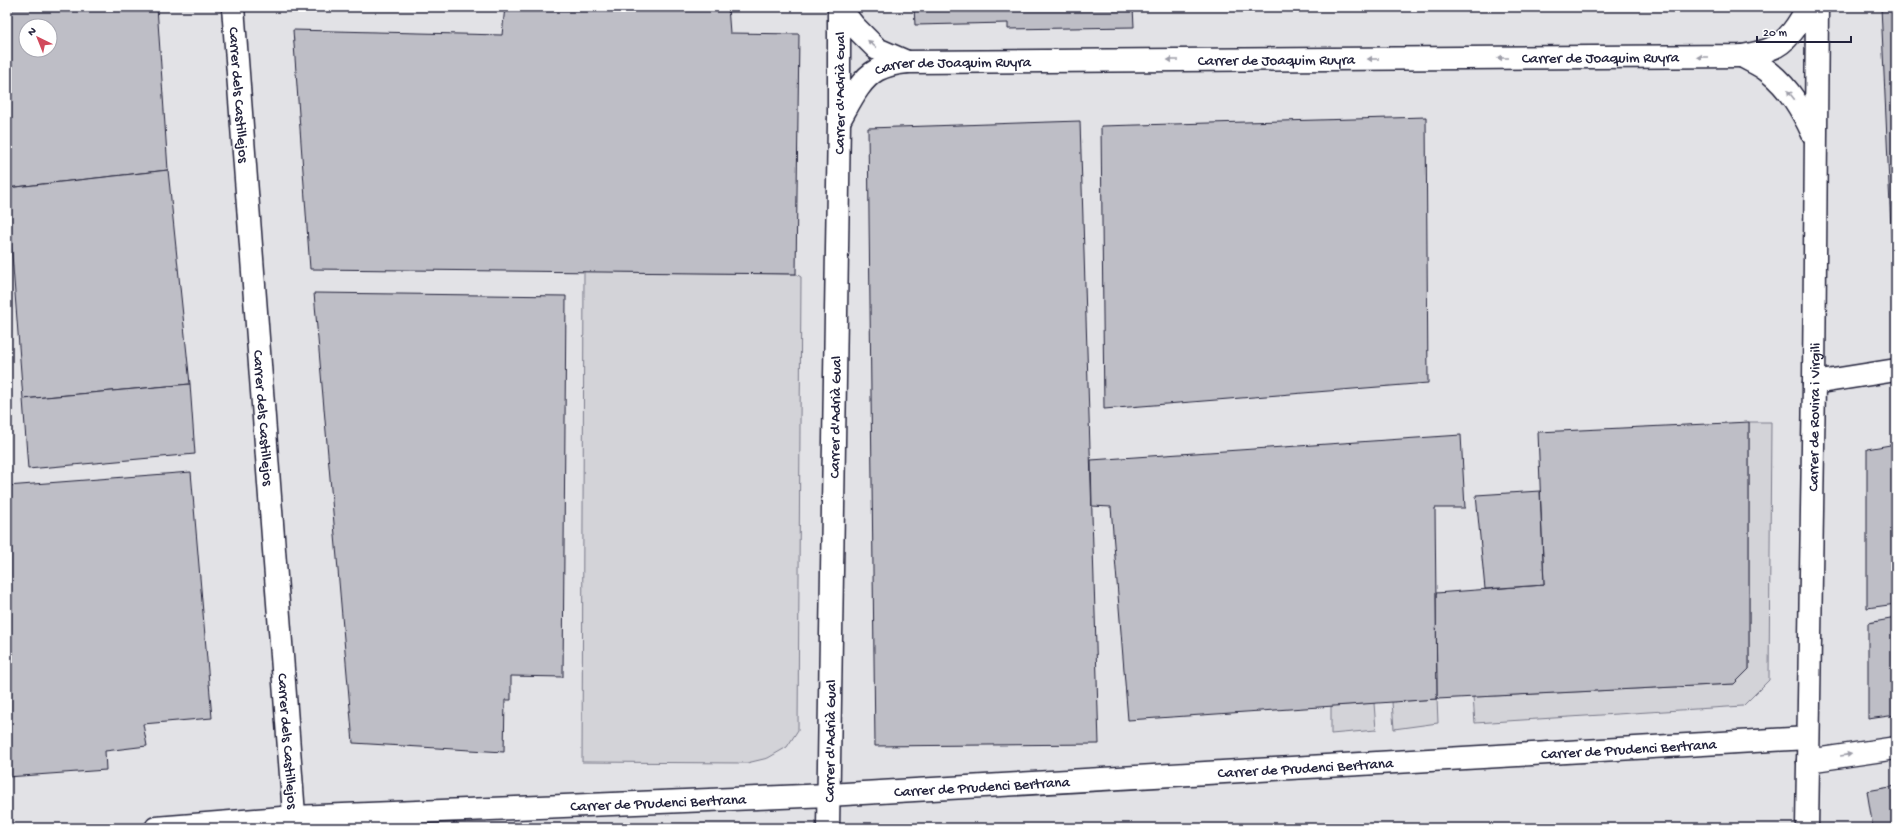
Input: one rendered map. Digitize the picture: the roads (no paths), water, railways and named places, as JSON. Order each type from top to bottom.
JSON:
[{"type":"street","name":"Carrer dels Castillejos","points":[[233,7],[294,822]]},
{"type":"street","points":[[839,7],[854,26],[877,49],[907,62]]},
{"type":"street","name":"Carrer d'Adrià Gual","points":[[828,828],[839,121],[839,7]]},
{"type":"street","name":"Carrer de Joaquim Ruyra","points":[[839,121],[866,78],[877,70],[890,65],[907,62],[1742,56],[1771,49],[1788,36],[1803,17],[1807,7]]},
{"type":"street","name":"Carrer de Rovira i Virgili","points":[[1806,828],[1814,383],[1817,7]]},
{"type":"street","points":[[1742,56],[1768,71],[1787,89],[1801,108],[1816,142]]},
{"type":"street","points":[[1814,383],[1896,370]]},
{"type":"street","name":"Carrer de Prudenci Bertrana","points":[[156,828],[828,795],[1808,738]]},
{"type":"street","points":[[1808,761],[1896,748]]}]
